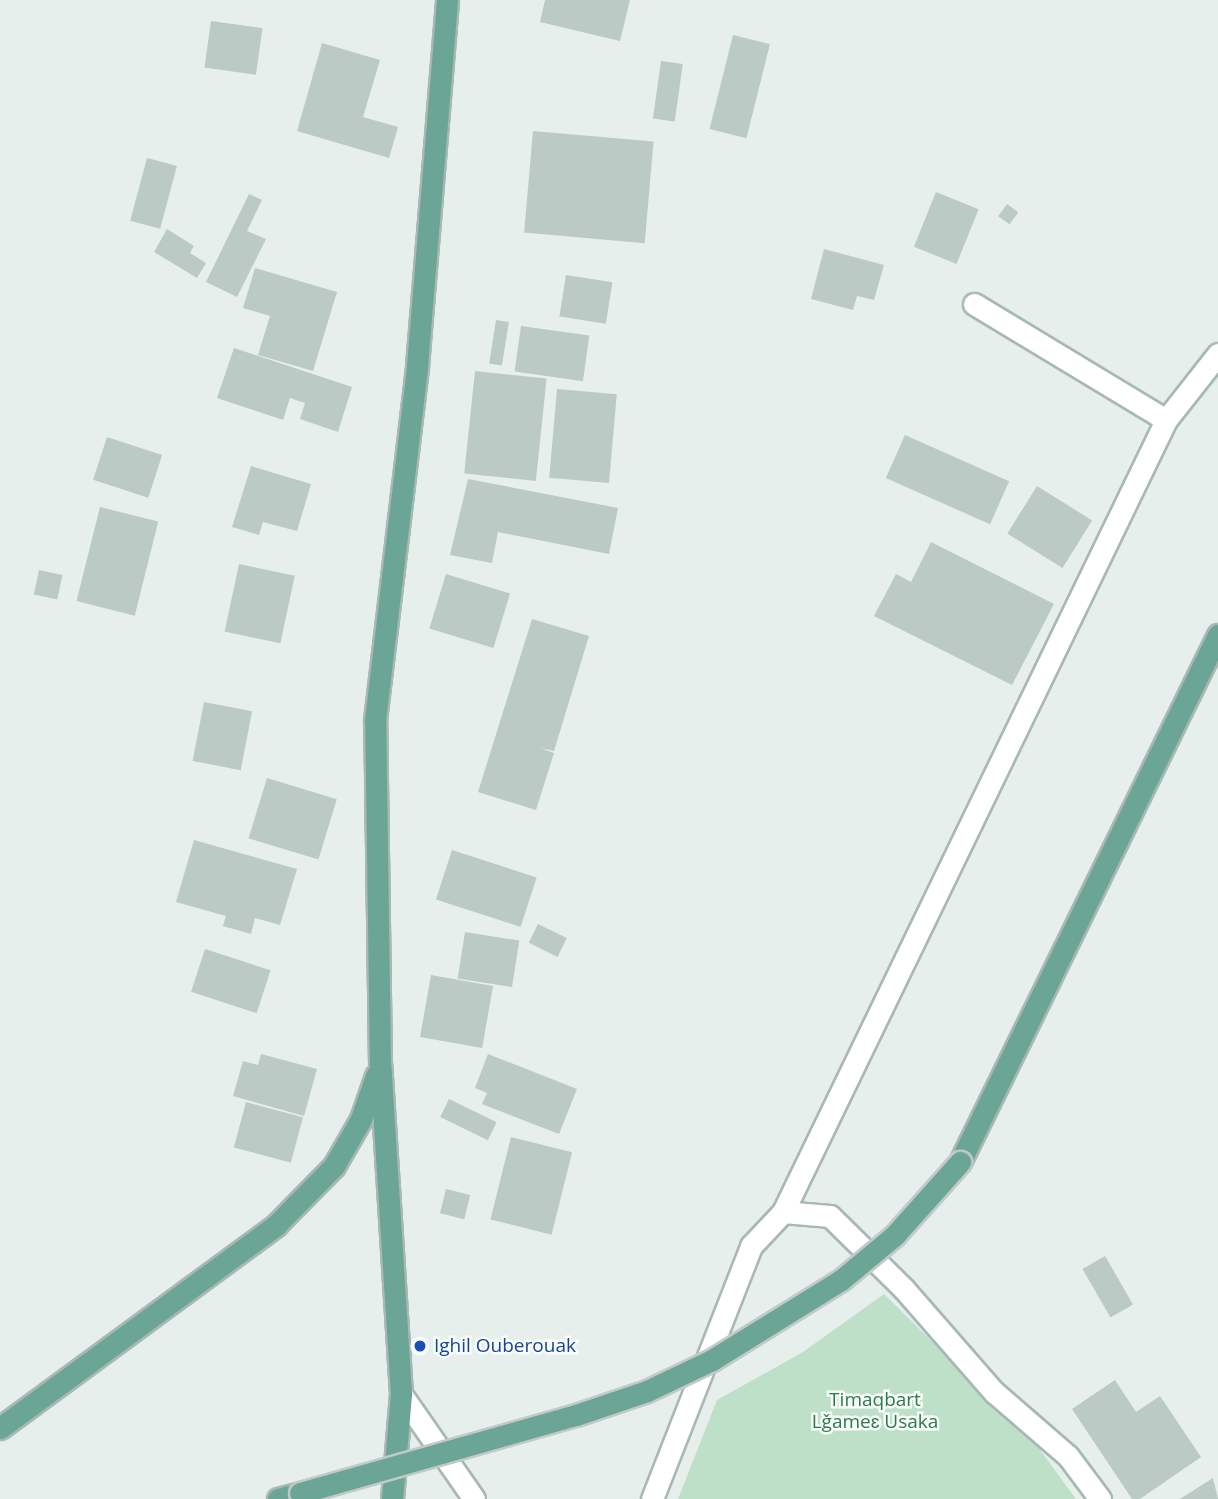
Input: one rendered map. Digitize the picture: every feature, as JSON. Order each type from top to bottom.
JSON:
[{"type":"main road","points":[[392,1499],[401,1394],[380,1064],[375,720],[417,366],[447,0]]},
{"type":"main road","points":[[278,1499],[576,1415],[647,1391],[712,1360],[841,1280],[895,1235],[960,1162],[1218,635]]},
{"type":"main road","points":[[0,1428],[276,1226],[334,1166],[361,1119],[380,1064]]},
{"type":"street","points":[[974,304],[1166,420]]},
{"type":"street","points":[[652,1499],[751,1247],[783,1212],[1166,420],[1218,354]]},
{"type":"street","points":[[783,1212],[830,1216],[904,1289],[994,1392],[1068,1456],[1100,1499]]},
{"type":"street","points":[[401,1394],[474,1499]]},
{"type":"green space","name":"Timaqbart Lǧameɛ Usaka","points":[[884,1294],[1035,1443],[1076,1499],[678,1499],[717,1400],[803,1352]]},
{"type":"building","points":[[545,0],[630,0],[620,41],[540,22]]},
{"type":"building","points":[[211,21],[262,28],[256,75],[204,68]]},
{"type":"building","points":[[733,35],[770,44],[746,138],[710,129]]},
{"type":"building","points":[[322,43],[380,60],[363,117],[398,127],[389,158],[297,131]]},
{"type":"building","points":[[661,61],[683,64],[675,121],[653,118]]},
{"type":"building","points":[[533,131],[654,142],[645,243],[524,233]]},
{"type":"building","points":[[147,158],[177,166],[160,229],[130,221]]},
{"type":"building","points":[[936,192],[979,209],[957,264],[914,247]]},
{"type":"building","points":[[249,194],[262,200],[247,231],[266,239],[237,297],[206,282]]},
{"type":"building","points":[[1007,204],[1018,212],[1010,224],[998,216]]},
{"type":"building","points":[[167,229],[194,246],[190,253],[206,263],[197,278],[154,252]]},
{"type":"building","points":[[824,249],[884,265],[874,300],[857,296],[853,310],[811,299]]},
{"type":"building","points":[[255,268],[337,292],[313,371],[258,355],[270,316],[243,308]]},
{"type":"building","points":[[566,275],[612,282],[606,324],[559,316]]},
{"type":"building","points":[[496,320],[509,322],[502,365],[489,363]]},
{"type":"building","points":[[521,326],[589,336],[583,381],[515,372]]},
{"type":"building","points":[[234,348],[352,387],[338,432],[300,419],[305,403],[290,398],[283,420],[217,398]]},
{"type":"building","points":[[475,371],[547,379],[536,481],[464,473]]},
{"type":"building","points":[[557,389],[617,394],[609,483],[549,478]]},
{"type":"building","points":[[905,435],[1009,481],[990,524],[886,478]]},
{"type":"building","points":[[107,437],[162,455],[148,498],[93,480]]},
{"type":"building","points":[[251,466],[311,484],[297,531],[263,522],[259,535],[232,527]]},
{"type":"building","points":[[468,479],[618,508],[609,554],[498,532],[492,563],[450,555]]},
{"type":"building","points":[[1037,486],[1092,520],[1062,568],[1007,533]]},
{"type":"building","points":[[100,507],[158,522],[135,616],[77,601]]},
{"type":"building","points":[[931,542],[1054,604],[1012,685],[874,616],[896,574],[911,582]]},
{"type":"building","points":[[239,564],[295,576],[280,643],[225,631]]},
{"type":"building","points":[[39,570],[62,575],[57,599],[34,594]]},
{"type":"building","points":[[446,574],[510,594],[493,648],[429,629]]},
{"type":"building","points":[[532,619],[589,636],[554,751],[540,748],[554,753],[536,810],[478,792]]},
{"type":"building","points":[[204,702],[252,711],[241,770],[193,761]]},
{"type":"building","points":[[267,778],[337,799],[318,860],[249,838]]},
{"type":"building","points":[[194,840],[297,869],[280,925],[255,918],[251,934],[223,926],[226,916],[176,902]]},
{"type":"building","points":[[452,850],[537,878],[521,927],[436,899]]},
{"type":"building","points":[[538,924],[567,938],[558,957],[529,943]]},
{"type":"building","points":[[465,932],[519,941],[512,987],[458,978]]},
{"type":"building","points":[[205,949],[271,970],[257,1013],[191,992]]},
{"type":"building","points":[[431,975],[493,986],[482,1048],[420,1037]]},
{"type":"building","points":[[261,1054],[317,1069],[304,1116],[233,1096],[243,1061],[258,1065]]},
{"type":"building","points":[[488,1054],[577,1089],[559,1134],[482,1104],[487,1093],[475,1088]]},
{"type":"building","points":[[449,1099],[497,1122],[488,1140],[440,1117]]},
{"type":"building","points":[[246,1102],[303,1117],[291,1163],[234,1147]]},
{"type":"building","points":[[511,1137],[572,1152],[552,1235],[490,1219]]},
{"type":"building","points":[[446,1189],[470,1195],[464,1219],[440,1213]]},
{"type":"building","points":[[1105,1256],[1133,1304],[1110,1317],[1082,1269]]},
{"type":"building","points":[[1115,1380],[1136,1412],[1160,1396],[1201,1457],[1140,1499],[1132,1499],[1072,1409]]},
{"type":"building","points":[[1213,1478],[1218,1499],[1180,1499]]},
{"type":"place","name":"Ighil Ouberouak","points":[[420,1346]]}]
